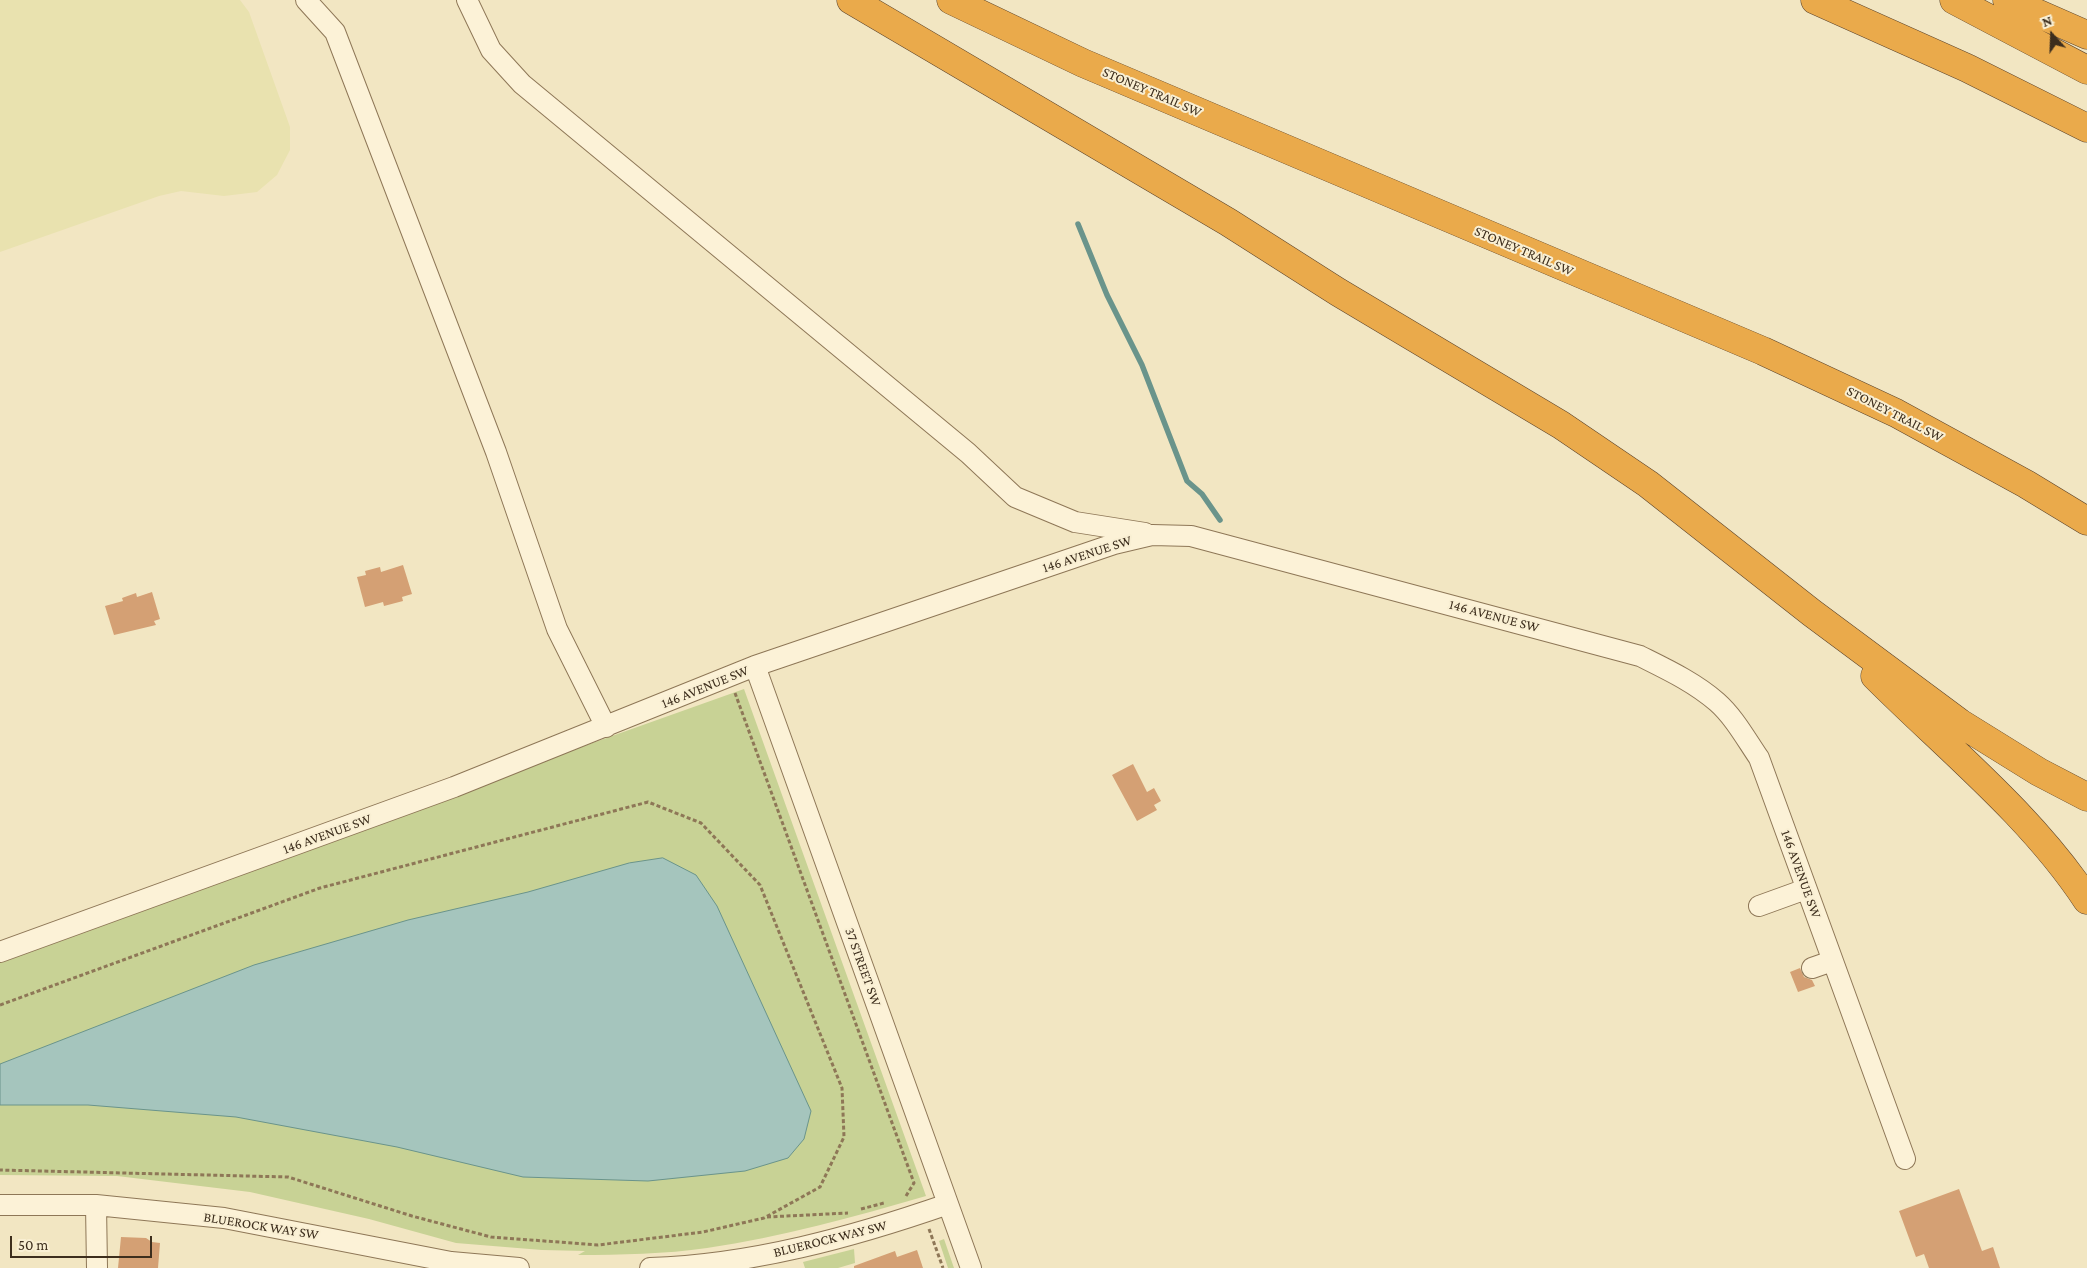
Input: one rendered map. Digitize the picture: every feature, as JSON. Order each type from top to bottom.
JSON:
[{"type":"highway","points":[[851,0],[1220,217],[1338,292],[1561,425],[1648,484],[1812,613],[1960,723],[2039,772],[2087,797]]},
{"type":"highway","name":"STONEY TRAIL SW","points":[[951,0],[1083,63],[1781,360],[1896,413],[2026,484],[2087,521]]},
{"type":"highway","points":[[1815,0],[1967,68],[2087,128]]},
{"type":"highway","points":[[1954,0],[2087,70]]},
{"type":"highway","points":[[2007,0],[2087,35]]},
{"type":"highway","points":[[1812,613],[2000,798],[2055,856],[2087,900]]},
{"type":"street","points":[[306,0],[335,32],[496,452],[557,629],[606,727]]},
{"type":"street","points":[[467,0],[491,50],[522,84],[968,453],[1015,497],[1075,522],[1152,535]]},
{"type":"street","name":"146 AVENUE SW","points":[[0,952],[454,788],[755,666],[1114,544],[1152,535],[1191,536],[1615,648],[1640,656],[1671,671],[1718,703],[1733,720],[1759,758],[1905,1159]]},
{"type":"street","name":"37 STREET SW","points":[[755,666],[971,1268]]},
{"type":"street","points":[[1759,906],[1806,889]]},
{"type":"street","points":[[1812,968],[1832,961]]},
{"type":"street","name":"BLUEROCK WAY SW","points":[[650,1268],[750,1258],[820,1243],[884,1226],[948,1204]]},
{"type":"street","name":"BLUEROCK WAY SW","points":[[0,1205],[96,1205],[224,1218],[451,1262],[519,1268]]},
{"type":"street","points":[[96,1205],[98,1268]]},
{"type":"path","points":[[742,711],[914,1184],[908,1195],[900,1198]]},
{"type":"path","points":[[0,1005],[320,888],[648,802],[701,823],[760,885],[842,1088],[844,1137],[820,1187],[764,1218]]},
{"type":"path","points":[[0,1170],[288,1176],[412,1216],[490,1237],[598,1245],[703,1232],[764,1218],[847,1214],[891,1200]]},
{"type":"path","points":[[927,1223],[943,1268]]},
{"type":"shaded area","points":[[0,0],[240,0],[249,12],[290,127],[290,150],[277,175],[257,192],[224,196],[181,191],[159,196],[0,252]]},
{"type":"green space","points":[[744,689],[926,1196],[817,1226],[735,1243],[659,1253],[578,1255],[585,1251],[542,1250],[456,1243],[369,1219],[250,1192],[117,1176],[0,1175],[0,954]]},
{"type":"green space","points":[[944,1239],[954,1268],[948,1268],[939,1241]]},
{"type":"green space","points":[[854,1249],[855,1263],[838,1268],[805,1268],[803,1262]]},
{"type":"water","points":[[663,858],[696,875],[717,906],[811,1111],[804,1139],[788,1158],[745,1171],[648,1181],[523,1177],[397,1147],[236,1117],[88,1105],[0,1105],[0,1064],[254,965],[408,920],[528,892],[629,863]]},
{"type":"building","points":[[403,565],[412,594],[402,597],[403,601],[384,606],[383,602],[365,607],[357,577],[366,575],[365,571],[380,567],[381,572]]},
{"type":"building","points":[[152,592],[160,619],[154,621],[156,625],[114,635],[105,606],[123,601],[122,598],[136,593],[137,597]]},
{"type":"building","points":[[1133,764],[1147,792],[1154,788],[1161,801],[1154,805],[1157,810],[1137,821],[1112,775]]},
{"type":"building","points":[[1800,968],[1804,977],[1812,980],[1815,986],[1798,992],[1790,972]]},
{"type":"building","points":[[1959,1189],[1982,1251],[1993,1247],[2000,1268],[1929,1268],[1924,1254],[1916,1257],[1899,1211]]},
{"type":"building","points":[[121,1237],[146,1238],[152,1242],[160,1243],[158,1268],[118,1268]]},
{"type":"building","points":[[917,1250],[923,1268],[854,1268],[854,1266],[895,1251],[897,1257]]},
{"type":"waterway","points":[[1078,224],[1107,295],[1142,365],[1187,481],[1202,494],[1220,520]]}]
